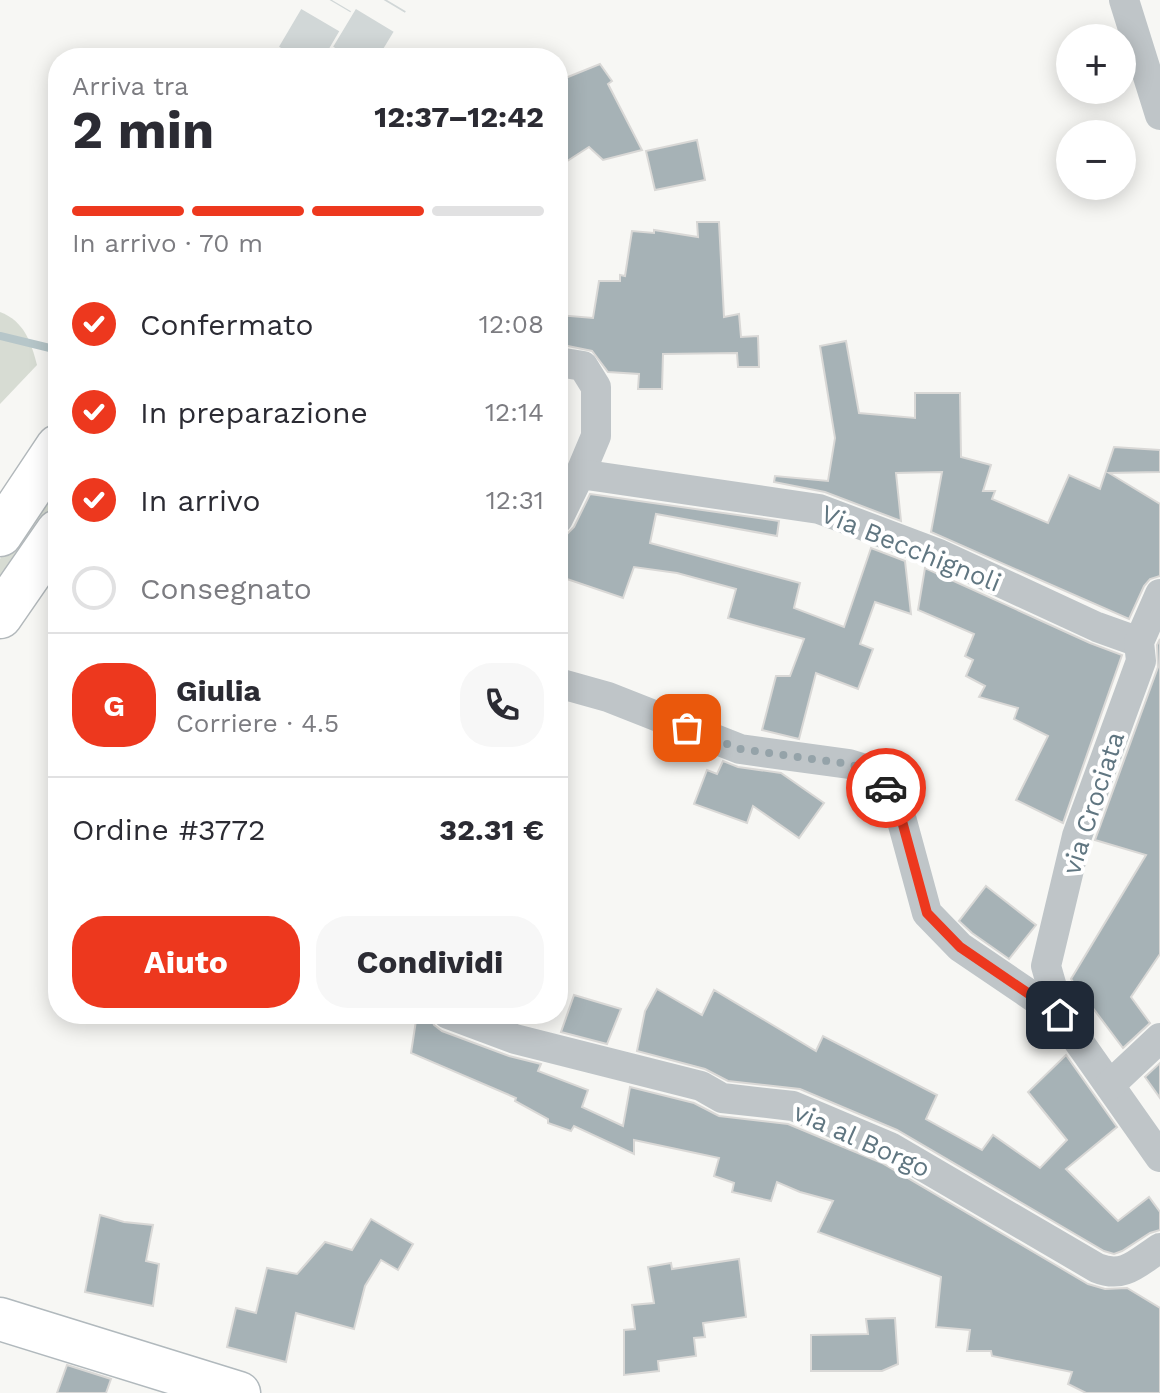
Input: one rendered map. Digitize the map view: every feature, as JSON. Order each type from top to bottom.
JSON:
[{"type":"highway","points":[[0,534],[48,462]]},
{"type":"highway","points":[[0,616],[48,546]]},
{"type":"main road","points":[[0,1319],[239,1393]]},
{"type":"street","points":[[1124,0],[1159,112]]},
{"type":"street","points":[[568,364],[583,366],[596,387],[596,436],[568,499]]},
{"type":"street","name":"Via Becchignoli","points":[[580,474],[819,509],[939,554],[1097,627],[1139,642]]},
{"type":"street","name":"via Crociata","points":[[1060,1015],[1046,966],[1077,836],[1141,661],[1139,642],[1160,594]]},
{"type":"street","points":[[568,686],[608,697],[740,749],[849,764],[872,771],[896,799],[927,913],[960,947],[1060,1015],[1160,1157]]},
{"type":"street","name":"via al Borgo","points":[[475,1024],[515,1039],[701,1086],[722,1098],[793,1106],[890,1147],[1112,1274],[1124,1271],[1160,1248]]},
{"type":"street","points":[[1110,1085],[1160,1038]]},
{"type":"shaded area","points":[[0,312],[21,327],[37,365],[0,404]]},
{"type":"shaded area","points":[[48,490],[48,516],[0,587],[0,559]]},
{"type":"building","points":[[600,64],[612,81],[608,84],[642,150],[603,160],[589,147],[568,161],[568,77]]},
{"type":"building","points":[[697,140],[705,180],[655,190],[646,151]]},
{"type":"building","points":[[697,222],[719,222],[724,317],[739,314],[741,337],[758,336],[759,367],[738,367],[737,353],[663,354],[662,389],[638,389],[639,374],[608,372],[592,351],[568,346],[568,316],[593,318],[599,281],[620,281],[620,275],[625,276],[632,231],[654,233],[654,230],[698,237]]},
{"type":"building","points":[[846,341],[859,413],[915,418],[915,393],[960,393],[961,457],[991,465],[983,491],[995,491],[992,499],[1048,523],[1069,475],[1100,489],[1114,447],[1160,450],[1160,472],[1109,473],[1160,504],[1160,576],[1150,579],[1144,586],[1129,619],[931,532],[942,472],[896,473],[901,521],[825,492],[774,482],[775,476],[828,481],[835,438],[820,346]]},
{"type":"building","points":[[590,494],[779,521],[777,536],[656,514],[650,543],[800,583],[794,608],[844,627],[871,548],[905,561],[911,614],[875,602],[860,644],[873,649],[858,689],[816,673],[799,739],[762,730],[776,676],[790,676],[804,639],[728,618],[736,589],[677,573],[634,567],[623,598],[568,579],[568,533]]},
{"type":"building","points":[[925,568],[1122,655],[1063,823],[1016,800],[1048,736],[1014,719],[1018,708],[979,697],[985,686],[966,676],[973,660],[965,656],[974,634],[918,610]]},
{"type":"building","points":[[1160,639],[1160,954],[1131,997],[1150,1023],[1123,1048],[1071,979],[1146,855],[1095,840],[1158,667],[1157,645]]},
{"type":"building","points":[[723,761],[738,767],[781,773],[824,803],[799,838],[753,806],[747,823],[694,804],[707,770],[717,774]]},
{"type":"building","points":[[986,886],[1036,925],[1009,959],[959,921]]},
{"type":"building","points":[[657,989],[702,1015],[714,990],[816,1051],[823,1036],[937,1095],[926,1119],[982,1150],[993,1135],[1040,1168],[1067,1140],[1028,1092],[1066,1055],[1117,1127],[1066,1169],[1118,1221],[1149,1197],[1160,1212],[1160,1230],[1114,1254],[1104,1251],[897,1130],[800,1089],[728,1081],[705,1069],[637,1051],[645,1011]]},
{"type":"building","points":[[574,995],[621,1009],[607,1044],[561,1032],[564,1024],[568,1024],[568,1012]]},
{"type":"building","points":[[415,1024],[434,1024],[442,1031],[509,1056],[541,1064],[538,1071],[588,1090],[582,1107],[623,1126],[630,1087],[694,1103],[719,1116],[788,1124],[882,1163],[1088,1284],[1105,1289],[1127,1288],[1160,1308],[1160,1393],[1086,1393],[1068,1384],[1072,1372],[992,1356],[991,1351],[967,1351],[970,1330],[936,1327],[941,1277],[818,1232],[833,1201],[777,1182],[771,1201],[732,1192],[734,1183],[714,1176],[719,1158],[634,1140],[634,1154],[574,1126],[571,1131],[548,1123],[548,1119],[515,1101],[516,1098],[411,1053]]},
{"type":"building","points":[[1160,1063],[1160,1098],[1145,1077]]},
{"type":"building","points":[[100,1215],[124,1222],[153,1225],[146,1261],[159,1264],[153,1306],[85,1292]]},
{"type":"building","points":[[371,1219],[413,1244],[398,1270],[381,1260],[365,1286],[354,1329],[296,1313],[286,1362],[227,1347],[236,1308],[256,1313],[267,1268],[297,1274],[325,1242],[352,1250]]},
{"type":"building","points":[[739,1259],[746,1317],[703,1323],[705,1337],[694,1338],[696,1356],[658,1361],[659,1371],[624,1375],[624,1330],[635,1329],[632,1305],[654,1303],[648,1267],[671,1263],[672,1269]]},
{"type":"building","points":[[895,1318],[898,1364],[882,1371],[811,1371],[811,1335],[868,1334],[866,1319]]},
{"type":"building","points":[[67,1365],[111,1379],[106,1393],[57,1393]]},
{"type":"waterway","points":[[0,336],[48,348]]},
{"type":"tunnel","points":[[304,48],[332,0]]},
{"type":"tunnel","points":[[358,48],[387,0]]},
{"type":"way so far","points":[[687,728],[740,749],[849,764],[872,771],[886,788]]},
{"type":"route","points":[[886,788],[896,799],[927,913],[960,947],[1060,1015]]}]
